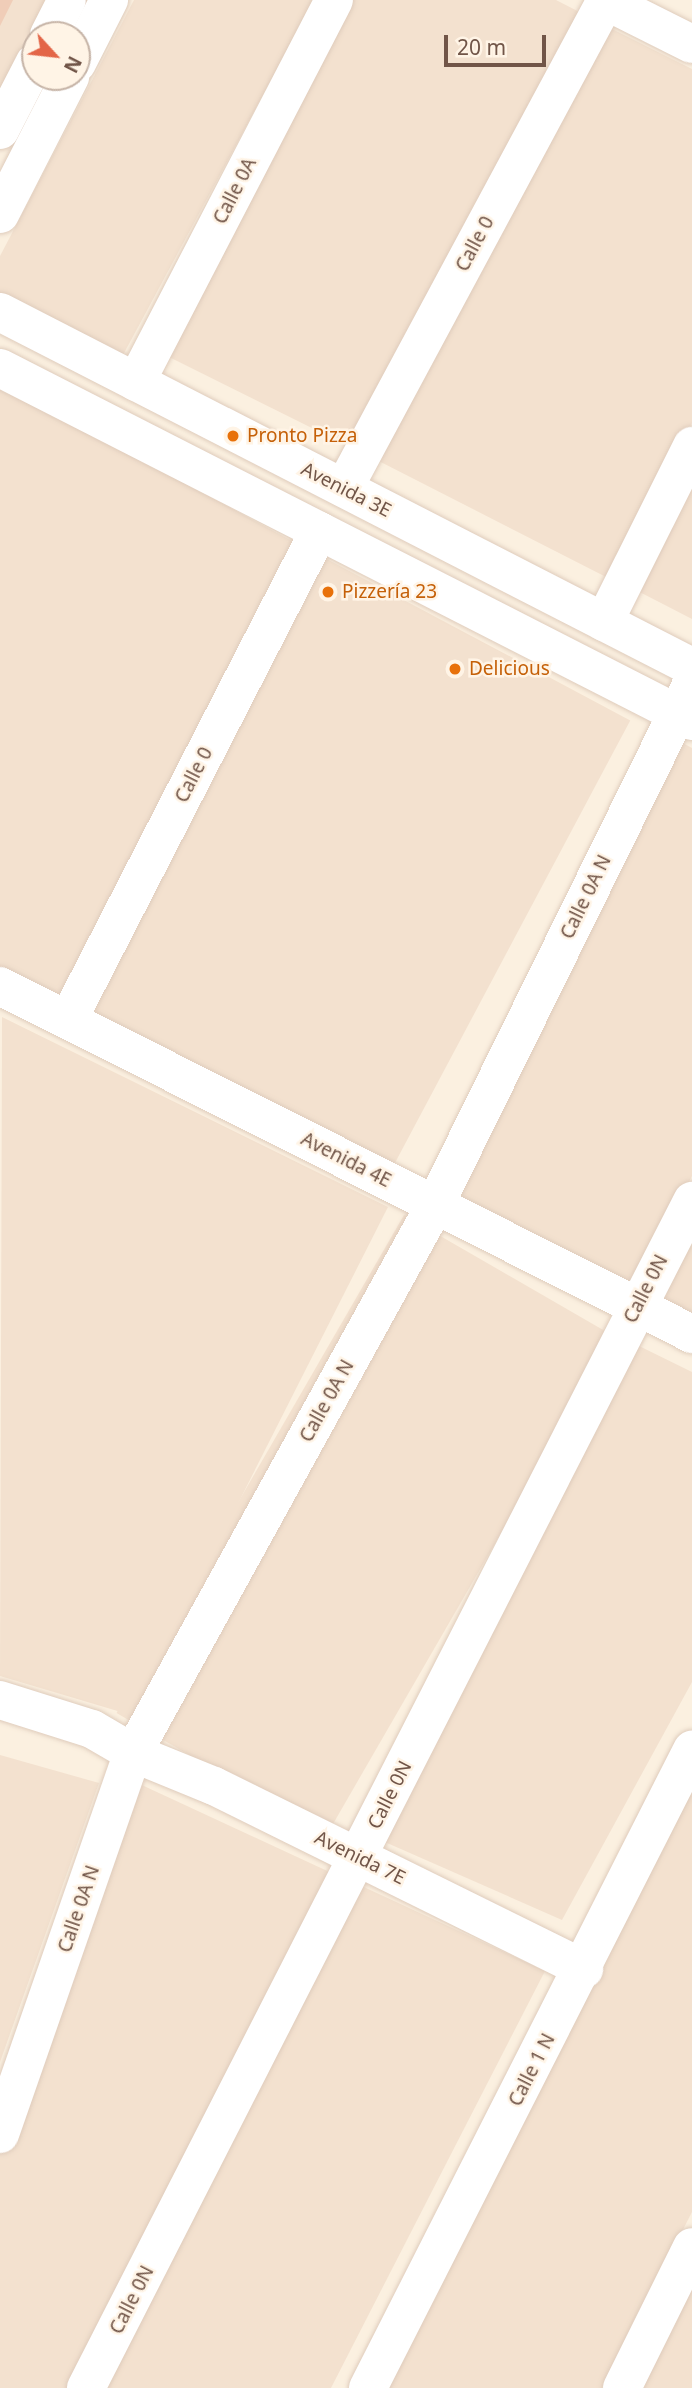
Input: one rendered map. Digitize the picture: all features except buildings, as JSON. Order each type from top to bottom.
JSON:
[{"type":"street","points":[[56,21],[67,0]]},
{"type":"street","points":[[91,35],[109,0]]},
{"type":"street","name":"Calle 0A","points":[[136,382],[334,0]]},
{"type":"street","points":[[605,0],[692,44]]},
{"type":"street","name":"Calle 0","points":[[344,488],[605,0]]},
{"type":"street","points":[[0,130],[21,89]]},
{"type":"street","points":[[0,214],[63,91]]},
{"type":"street","name":"Avenida 3E","points":[[0,312],[692,667]]},
{"type":"street","points":[[0,368],[320,531],[687,706]]},
{"type":"street","points":[[604,622],[692,446]]},
{"type":"street","name":"Calle 0","points":[[68,1020],[320,531]]},
{"type":"street","name":"Calle 0A N","points":[[0,2134],[133,1753],[435,1205],[687,706]]},
{"type":"street","name":"Avenida 4E","points":[[1,989],[68,1020],[692,1335]]},
{"type":"street","name":"Calle 0N","points":[[86,2388],[692,1201]]},
{"type":"street","name":"Avenida 7E","points":[[0,1700],[92,1728],[133,1753],[214,1786],[583,1969]]},
{"type":"street","name":"Avenida 7E","points":[[0,1721],[86,1747],[133,1753]]},
{"type":"street","name":"Calle 1 N","points":[[368,2388],[692,1750]]},
{"type":"street","points":[[622,2388],[692,2247]]},
{"type":"shaded area","points":[[0,0],[51,0],[40,21],[21,21],[21,57],[0,97]]},
{"type":"shaded area","points":[[134,0],[314,0],[123,355],[0,294],[0,256],[86,91],[91,91],[91,82]]},
{"type":"shaded area","points":[[343,0],[556,0],[591,18],[352,448],[161,353]]},
{"type":"shaded area","points":[[604,25],[692,69],[692,423],[610,579],[369,456]]},
{"type":"shaded area","points":[[0,383],[301,546],[53,1021],[0,991]]},
{"type":"shaded area","points":[[692,460],[692,619],[628,586]]},
{"type":"shaded area","points":[[323,557],[630,720],[379,1193],[72,1029]]},
{"type":"shaded area","points":[[660,731],[692,748],[692,1176],[620,1316],[416,1202]]},
{"type":"shaded area","points":[[2,1017],[388,1207],[131,1715],[0,1676]]},
{"type":"shaded area","points":[[404,1215],[614,1336],[327,1834],[116,1713]]},
{"type":"shaded area","points":[[692,1231],[692,1352],[642,1326]]},
{"type":"shaded area","points":[[635,1344],[692,1372],[692,1682],[562,1920],[378,1839]]},
{"type":"shaded area","points":[[0,1755],[99,1783],[0,2062]]},
{"type":"shaded area","points":[[692,1778],[692,2212],[602,2388],[377,2388]]},
{"type":"shaded area","points":[[131,1780],[336,1875],[70,2388],[0,2388],[0,2152]]},
{"type":"shaded area","points":[[353,1882],[545,1971],[331,2388],[92,2388]]},
{"type":"shaded area","points":[[692,2267],[692,2388],[631,2388]]},
{"type":"place","name":"Pronto Pizza","points":[[233,436]]},
{"type":"place","name":"Pizzería 23","points":[[328,592]]},
{"type":"place","name":"Delicious","points":[[455,669]]}]
